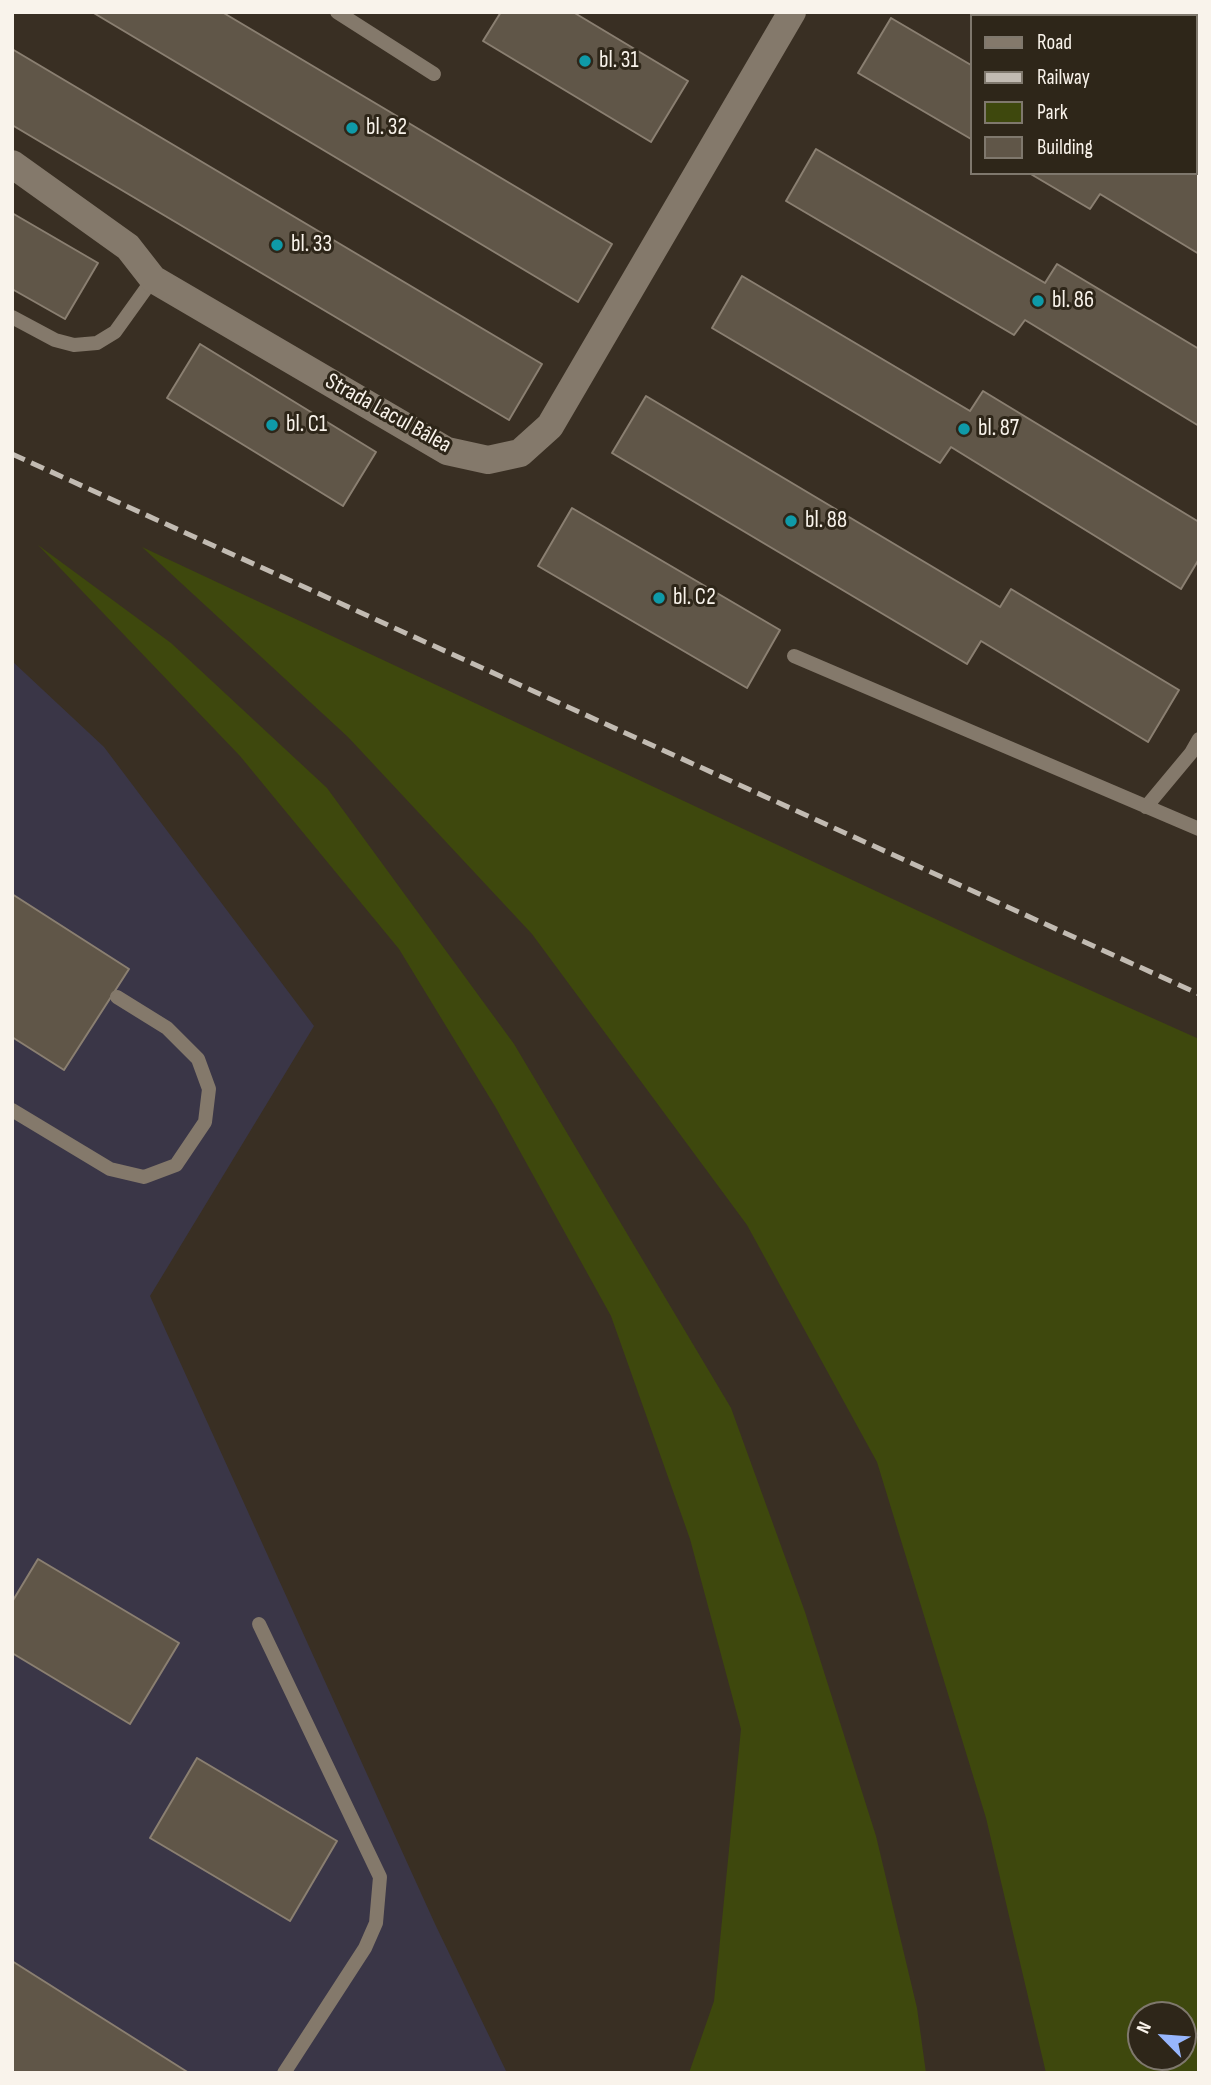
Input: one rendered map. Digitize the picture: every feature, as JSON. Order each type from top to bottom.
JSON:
[{"type":"street","name":"Strada Lacul Bâlea","points":[[12,164],[128,247],[153,279],[447,451],[488,460],[520,453],[550,426],[792,12]]},
{"type":"lane","points":[[337,12],[434,74]]},
{"type":"lane","points":[[12,317],[55,340],[74,345],[97,342],[115,332],[153,279]]},
{"type":"lane","points":[[794,656],[1199,829]]},
{"type":"lane","points":[[1146,807],[1191,753],[1199,739]]},
{"type":"lane","points":[[12,1110],[110,1169],[144,1177],[176,1165],[205,1122],[209,1089],[198,1059],[167,1028],[117,998]]},
{"type":"lane","points":[[259,1624],[380,1877],[376,1923],[365,1948],[284,2073]]},
{"type":"shaded area","points":[[12,661],[104,747],[314,1026],[150,1296],[435,1924],[507,2073],[12,2073]]},
{"type":"green space","points":[[38,545],[171,643],[327,788],[514,1044],[731,1408],[805,1612],[876,1836],[917,2008],[926,2073],[689,2073],[714,2001],[741,1729],[690,1539],[611,1316],[496,1108],[399,949],[240,756]]},
{"type":"green space","points":[[142,547],[1023,960],[1199,1039],[1199,2073],[1046,2073],[986,1818],[877,1462],[747,1225],[532,934],[348,737]]},
{"type":"building","name":"bl. 32","points":[[92,12],[222,12],[612,244],[578,302]]},
{"type":"building","name":"bl. 31","points":[[501,12],[573,12],[688,81],[651,142],[483,41]]},
{"type":"building","points":[[891,18],[970,64],[970,138],[858,73]]},
{"type":"building","name":"bl. 33","points":[[12,49],[542,364],[509,420],[12,125]]},
{"type":"building","name":"bl. 86","points":[[816,149],[1045,283],[1057,264],[1199,349],[1199,426],[1025,320],[1014,335],[786,201]]},
{"type":"building","points":[[1197,172],[1199,254],[1100,194],[1090,209],[1032,175],[1197,175]]},
{"type":"building","points":[[12,213],[98,263],[65,319],[12,289]]},
{"type":"building","name":"bl. 87","points":[[742,276],[970,411],[983,391],[1199,522],[1199,559],[1181,589],[951,447],[940,463],[712,328]]},
{"type":"building","name":"bl. C1","points":[[200,344],[376,452],[343,506],[167,398]]},
{"type":"building","name":"bl. 88","points":[[646,396],[1000,607],[1011,589],[1179,690],[1148,742],[981,641],[967,664],[612,453]]},
{"type":"building","name":"bl. C2","points":[[572,508],[780,630],[747,688],[538,566]]},
{"type":"building","points":[[12,894],[129,969],[64,1070],[12,1037]]},
{"type":"building","points":[[38,1559],[179,1643],[130,1724],[12,1653],[12,1602]]},
{"type":"building","points":[[197,1758],[337,1841],[290,1921],[150,1838]]},
{"type":"building","points":[[12,1961],[189,2073],[12,2073]]},
{"type":"railway","points":[[12,454],[1199,994]]},
{"type":"place","name":"bl. 31","points":[[585,61]]},
{"type":"place","name":"bl. 32","points":[[352,128]]},
{"type":"place","name":"bl. 33","points":[[277,245]]},
{"type":"place","name":"bl. 86","points":[[1038,301]]},
{"type":"place","name":"bl. C1","points":[[272,425]]},
{"type":"place","name":"bl. 87","points":[[964,429]]},
{"type":"place","name":"bl. 88","points":[[791,521]]},
{"type":"place","name":"bl. C2","points":[[659,598]]}]
